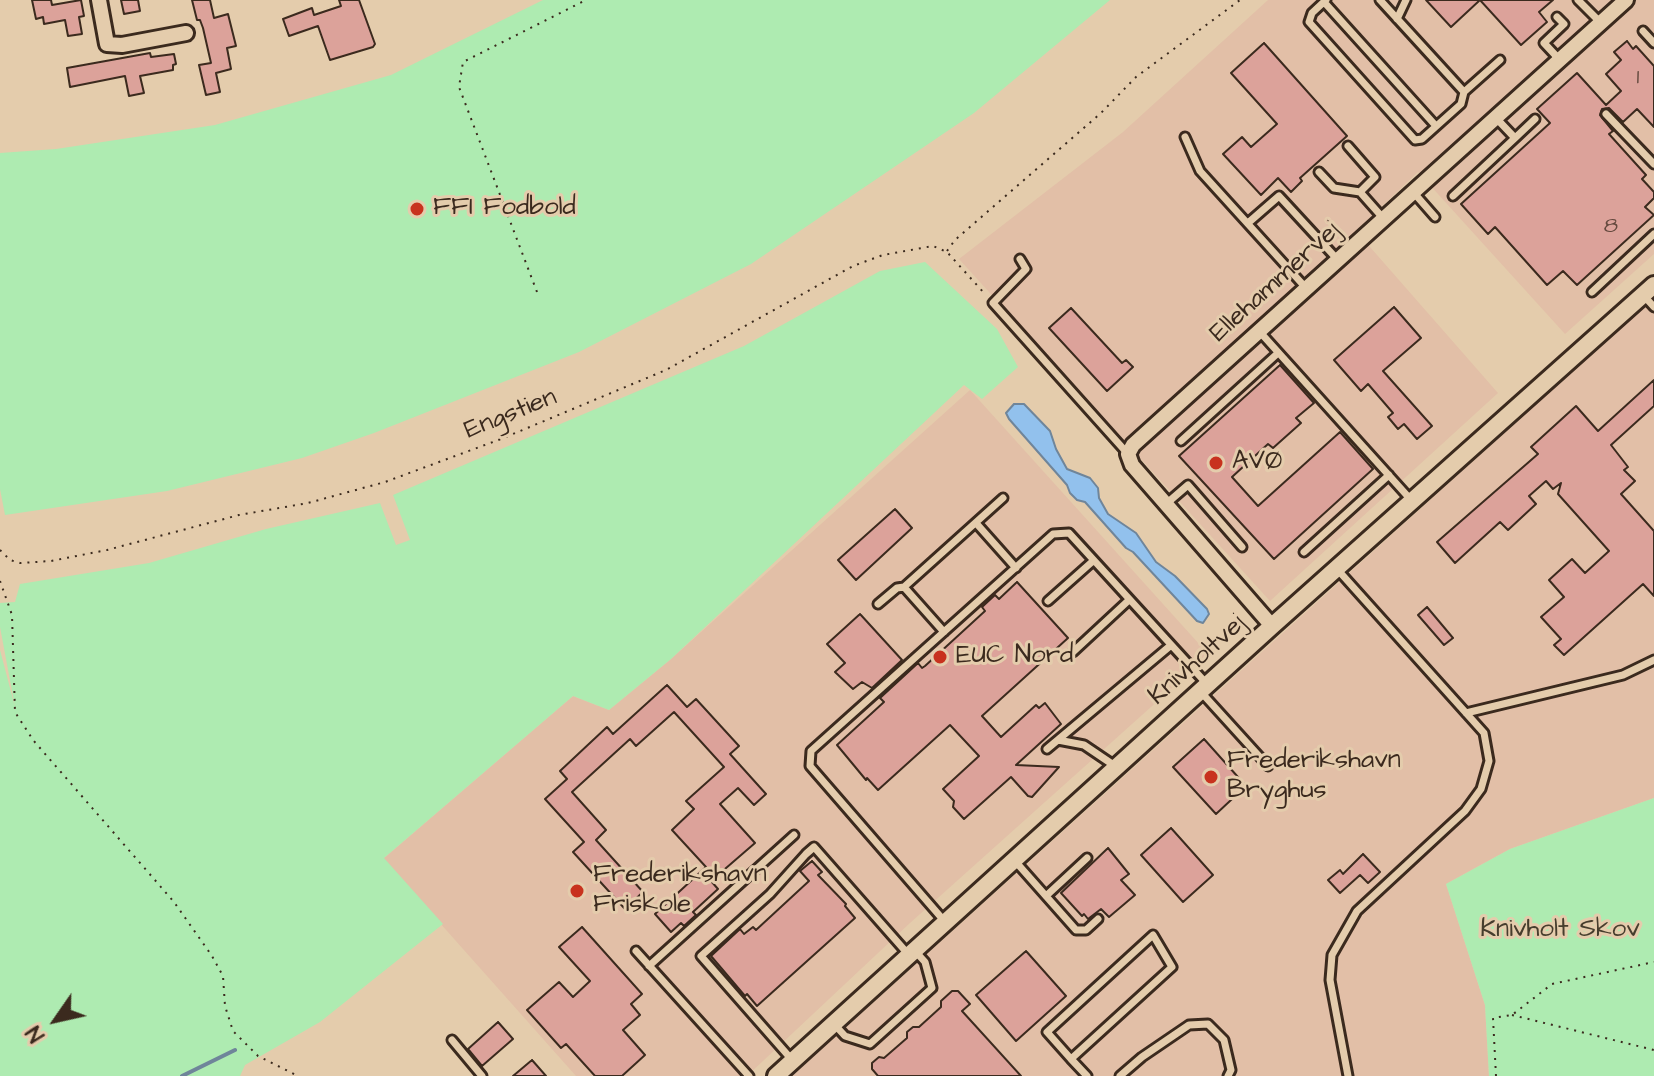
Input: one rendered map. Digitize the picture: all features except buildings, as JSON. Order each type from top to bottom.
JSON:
[{"type":"street","points":[[99,0],[107,44],[122,45],[186,33]]},
{"type":"street","name":"Ellehammervej","points":[[1128,454],[1133,445],[1337,259],[1626,0]]},
{"type":"street","name":"Knivholtvej","points":[[776,1076],[1412,501],[1650,296]]},
{"type":"street","points":[[1128,454],[1132,465],[1272,626]]},
{"type":"lane","points":[[1380,0],[1464,92]]},
{"type":"lane","points":[[1397,19],[1406,0]]},
{"type":"lane","points":[[1436,126],[1325,1],[1312,13],[1309,22],[1415,140],[1422,139],[1461,104],[1464,92],[1500,60]]},
{"type":"lane","points":[[1582,1],[1600,22]]},
{"type":"lane","points":[[1557,17],[1564,24],[1544,43],[1559,59]]},
{"type":"lane","points":[[1643,31],[1654,43]]},
{"type":"lane","points":[[1606,114],[1654,164]]},
{"type":"lane","points":[[1494,116],[1515,138]]},
{"type":"lane","points":[[1453,196],[1535,119]]},
{"type":"lane","points":[[1185,137],[1200,171],[1306,288]]},
{"type":"lane","points":[[1348,146],[1375,177],[1360,192]]},
{"type":"lane","points":[[1319,172],[1334,188],[1360,192],[1383,218]]},
{"type":"lane","points":[[1412,191],[1435,217]]},
{"type":"lane","points":[[1248,223],[1279,196],[1337,259]]},
{"type":"lane","points":[[1592,292],[1654,234]]},
{"type":"lane","points":[[1020,259],[1026,269],[993,303],[1128,454]]},
{"type":"lane","points":[[1259,331],[1412,501]]},
{"type":"lane","points":[[1181,441],[1278,353]]},
{"type":"lane","points":[[1304,552],[1389,475]]},
{"type":"lane","points":[[1166,504],[1188,485],[1242,547]]},
{"type":"lane","points":[[878,604],[897,588],[904,587],[1003,498]]},
{"type":"lane","points":[[976,523],[1016,568]]},
{"type":"lane","points":[[946,923],[810,766],[811,751],[1053,534],[1069,533],[1170,646],[1268,766]]},
{"type":"lane","points":[[1048,601],[1093,561]]},
{"type":"lane","points":[[1337,569],[1484,733],[1489,761],[1481,789],[1465,811],[1357,911],[1332,955],[1330,980],[1348,1076]]},
{"type":"lane","points":[[904,587],[944,632]]},
{"type":"lane","points":[[1073,652],[1129,600]]},
{"type":"lane","points":[[1047,749],[1170,646]]},
{"type":"lane","points":[[1466,713],[1623,675],[1654,660]]},
{"type":"lane","points":[[1058,740],[1084,745],[1117,767]]},
{"type":"lane","points":[[649,966],[794,835]]},
{"type":"lane","points":[[793,1061],[701,956],[770,894],[814,847],[912,953],[925,962],[932,988],[870,1044],[845,1036],[834,1024]]},
{"type":"lane","points":[[1046,896],[1087,858]]},
{"type":"lane","points":[[1015,861],[1076,930],[1086,930],[1098,919]]},
{"type":"lane","points":[[1071,1059],[1172,967],[1153,935],[1047,1032],[1071,1059],[1087,1076]]},
{"type":"lane","points":[[636,951],[749,1076]]},
{"type":"lane","points":[[1120,1076],[1189,1025],[1208,1024],[1224,1040],[1231,1070],[1228,1076]]},
{"type":"lane","points":[[452,1040],[482,1076]]},
{"type":"path","points":[[537,292],[459,87],[463,62],[586,0]]},
{"type":"path","points":[[993,303],[947,252],[955,240],[1101,113],[1136,77],[1240,0]]},
{"type":"path","name":"Engstien","points":[[0,550],[10,560],[20,563],[51,561],[107,550],[239,515],[308,503],[385,482],[501,439],[666,370],[853,266],[883,255],[933,246],[947,252]]},
{"type":"path","points":[[0,581],[12,615],[15,712],[33,740],[174,902],[212,956],[223,976],[225,1006],[233,1031],[258,1056],[298,1076]]},
{"type":"path","points":[[1512,1015],[1552,984],[1654,962]]},
{"type":"path","points":[[1496,1076],[1493,1018],[1512,1015],[1654,1050]]},
{"type":"shaded area","points":[[1268,0],[1654,0],[1654,254],[1565,334],[1418,172],[1356,231],[1498,393],[1270,601],[959,259],[1123,132]]},
{"type":"shaded area","points":[[1654,298],[1654,798],[1510,849],[1446,884],[1485,1005],[1489,1076],[792,1076]]},
{"type":"shaded area","points":[[970,390],[1209,655],[910,923],[747,1076],[576,1076],[383,859],[573,696],[609,710],[671,659]]},
{"type":"green space","name":"FFI Fodbold","points":[[543,0],[1110,0],[974,113],[751,264],[579,352],[302,458],[167,491],[5,515],[0,489],[0,153],[56,149],[215,125],[391,75]]},
{"type":"green space","points":[[925,262],[997,329],[1018,367],[982,399],[964,385],[671,659],[609,710],[573,696],[384,858],[443,924],[320,1022],[245,1065],[240,1076],[0,1076],[0,650],[15,707],[0,627],[0,603],[15,602],[20,584],[149,563],[266,529],[380,503],[396,545],[410,540],[393,495],[744,346],[880,271]]},
{"type":"green space","name":"Knivholt Skov","points":[[1654,798],[1654,1076],[1489,1076],[1485,1005],[1446,884],[1510,849]]},
{"type":"water","points":[[1014,404],[1024,404],[1050,431],[1067,469],[1090,478],[1098,488],[1099,498],[1108,514],[1136,533],[1156,562],[1175,576],[1207,609],[1209,614],[1203,623],[1197,621],[1085,502],[1077,500],[1070,493],[1067,485],[1009,419],[1006,413]]},
{"type":"waterway","points":[[182,1076],[235,1050]]},
{"type":"place","name":"FFI Fodbold","points":[[417,209]]},
{"type":"place","name":"AVØ","points":[[1216,463]]},
{"type":"place","name":"EUC Nord","points":[[940,657]]},
{"type":"place","name":"Frederikshavn Bryghus","points":[[1211,777]]},
{"type":"place","name":"Frederikshavn Friskole","points":[[577,891]]}]
